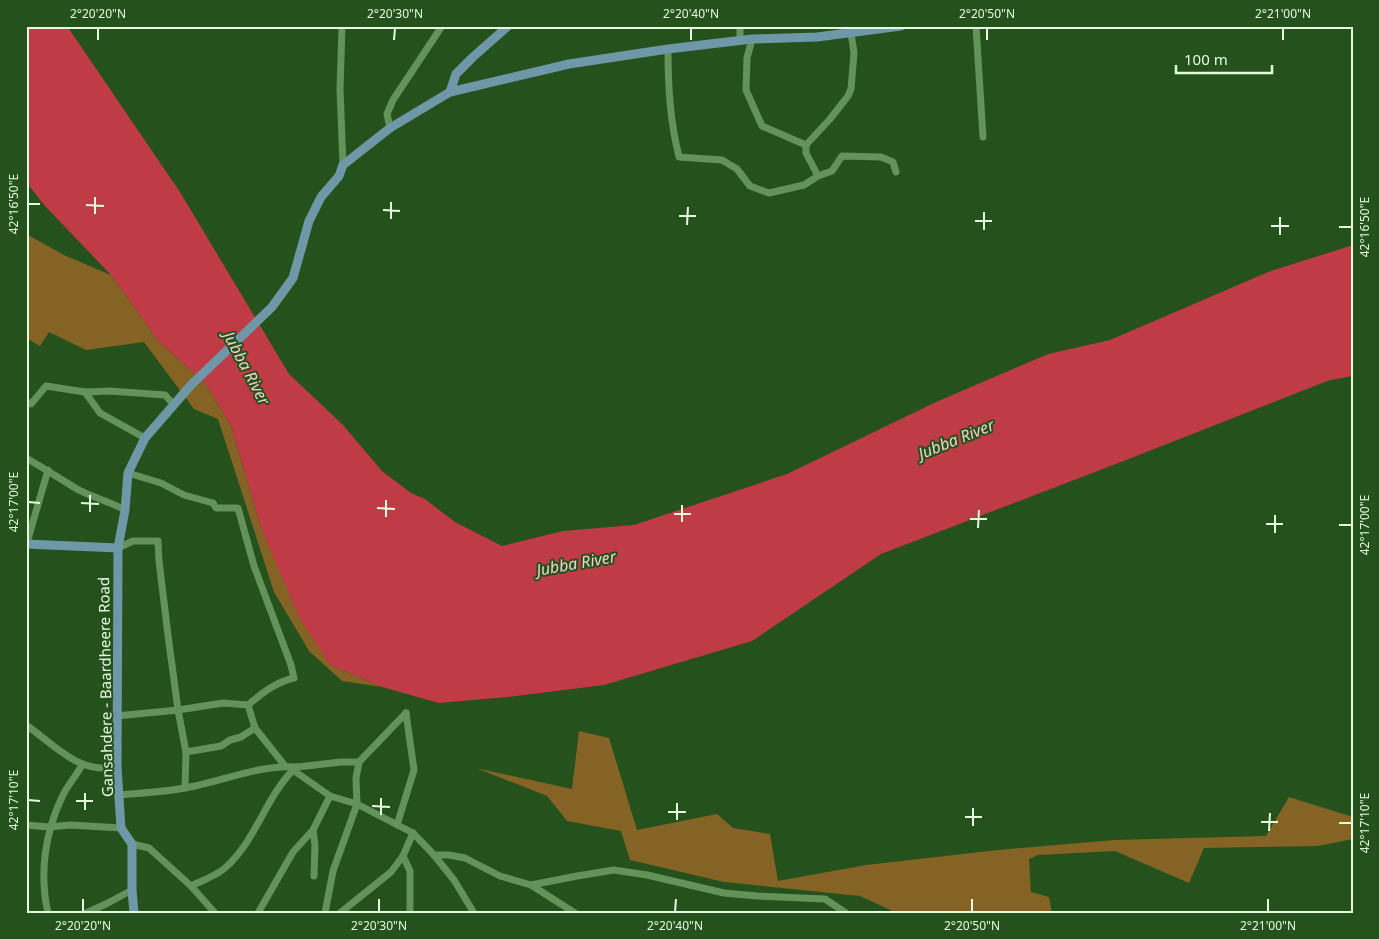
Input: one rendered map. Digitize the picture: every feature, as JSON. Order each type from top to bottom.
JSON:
[{"type":"main road","points":[[450,92],[456,74],[472,57],[508,26]]},
{"type":"main road","points":[[128,473],[145,438],[191,385],[272,307],[293,278],[309,221],[320,197],[339,176],[343,164],[390,128],[450,92],[569,64],[668,49],[752,39],[817,37],[901,26]]},
{"type":"main road","name":"Gansahdere - Baardheere Road","points":[[121,828],[116,716],[118,548],[125,510],[128,473]]},
{"type":"main road","points":[[26,544],[118,548]]},
{"type":"main road","points":[[121,828],[132,844],[134,913]]},
{"type":"street","points":[[342,26],[340,89],[343,164]]},
{"type":"street","points":[[390,128],[386,114],[393,100],[442,26]]},
{"type":"street","points":[[740,26],[740,40]]},
{"type":"street","points":[[976,26],[982,137]]},
{"type":"street","points":[[818,176],[806,154],[806,145],[830,119],[848,96],[851,89],[854,53],[851,33]]},
{"type":"street","points":[[752,39],[747,58],[746,90],[762,126],[806,145]]},
{"type":"street","points":[[668,49],[668,84],[671,117],[679,157],[722,160],[738,169],[750,186],[769,193],[804,185],[818,176],[832,171],[842,156],[881,157],[893,162],[896,172]]},
{"type":"street","points":[[26,401],[32,404],[46,386],[85,392],[110,391],[165,395],[174,405]]},
{"type":"street","points":[[85,392],[100,413],[145,438]]},
{"type":"street","points":[[26,458],[79,490],[125,510]]},
{"type":"street","points":[[26,544],[48,470]]},
{"type":"street","points":[[116,716],[178,710],[222,703],[248,705],[265,691],[283,680],[294,678],[254,566],[238,508],[216,508],[213,503],[184,495],[161,483],[128,473]]},
{"type":"street","points":[[118,548],[133,541],[158,541],[158,561],[178,710],[186,752],[185,788]]},
{"type":"street","points":[[248,705],[255,728],[285,766]]},
{"type":"street","points":[[325,913],[333,871],[357,804],[356,778],[359,762],[406,713],[414,770],[397,825]]},
{"type":"street","points":[[26,725],[82,765],[104,769],[117,767]]},
{"type":"street","points":[[186,752],[221,746],[255,728]]},
{"type":"street","points":[[191,886],[224,869],[241,850],[280,783],[295,769],[341,762],[359,762]]},
{"type":"street","points":[[48,913],[43,892],[44,862],[49,827],[54,821],[62,796],[82,765]]},
{"type":"street","points":[[120,795],[185,788],[230,776],[285,766],[295,769],[330,796],[357,804],[413,833],[454,880],[474,913]]},
{"type":"street","points":[[258,913],[293,852],[313,830],[330,796]]},
{"type":"street","points":[[26,825],[121,828]]},
{"type":"street","points":[[313,830],[315,845],[314,876]]},
{"type":"street","points":[[340,913],[391,872],[403,856],[413,833]]},
{"type":"street","points":[[132,844],[149,848],[191,886],[215,913]]},
{"type":"street","points":[[434,856],[449,855],[465,858],[500,876],[531,885],[575,913]]},
{"type":"street","points":[[403,856],[410,872],[410,913]]},
{"type":"street","points":[[531,885],[614,870],[647,874],[724,892],[757,896],[825,899],[846,913]]},
{"type":"street","points":[[86,913],[132,890]]},
{"type":"shaded area","points":[[26,234],[66,256],[111,275],[159,342],[205,383],[231,426],[261,528],[330,665],[382,687],[342,681],[309,651],[274,592],[218,419],[194,409],[144,342],[86,350],[49,332],[40,346],[26,338]]},
{"type":"shaded area","points":[[579,731],[609,738],[637,830],[717,814],[733,828],[770,834],[778,881],[866,865],[998,850],[1114,840],[1266,836],[1289,797],[1353,817],[1353,839],[1318,846],[1204,848],[1189,883],[1115,851],[1038,855],[1029,859],[1031,892],[1049,897],[1052,913],[897,913],[860,896],[724,882],[630,860],[621,831],[567,821],[547,796],[476,768],[572,789]]},
{"type":"water","name":"Jubba River","points":[[26,26],[67,26],[180,192],[289,374],[343,425],[382,471],[411,493],[425,499],[455,522],[502,546],[563,531],[634,525],[787,474],[936,402],[1048,354],[1110,340],[1268,272],[1353,245],[1353,376],[1330,380],[881,554],[752,641],[604,685],[439,703],[382,687],[330,665],[300,619],[261,528],[231,426],[205,383],[159,342],[111,275],[45,206],[26,182]]}]
